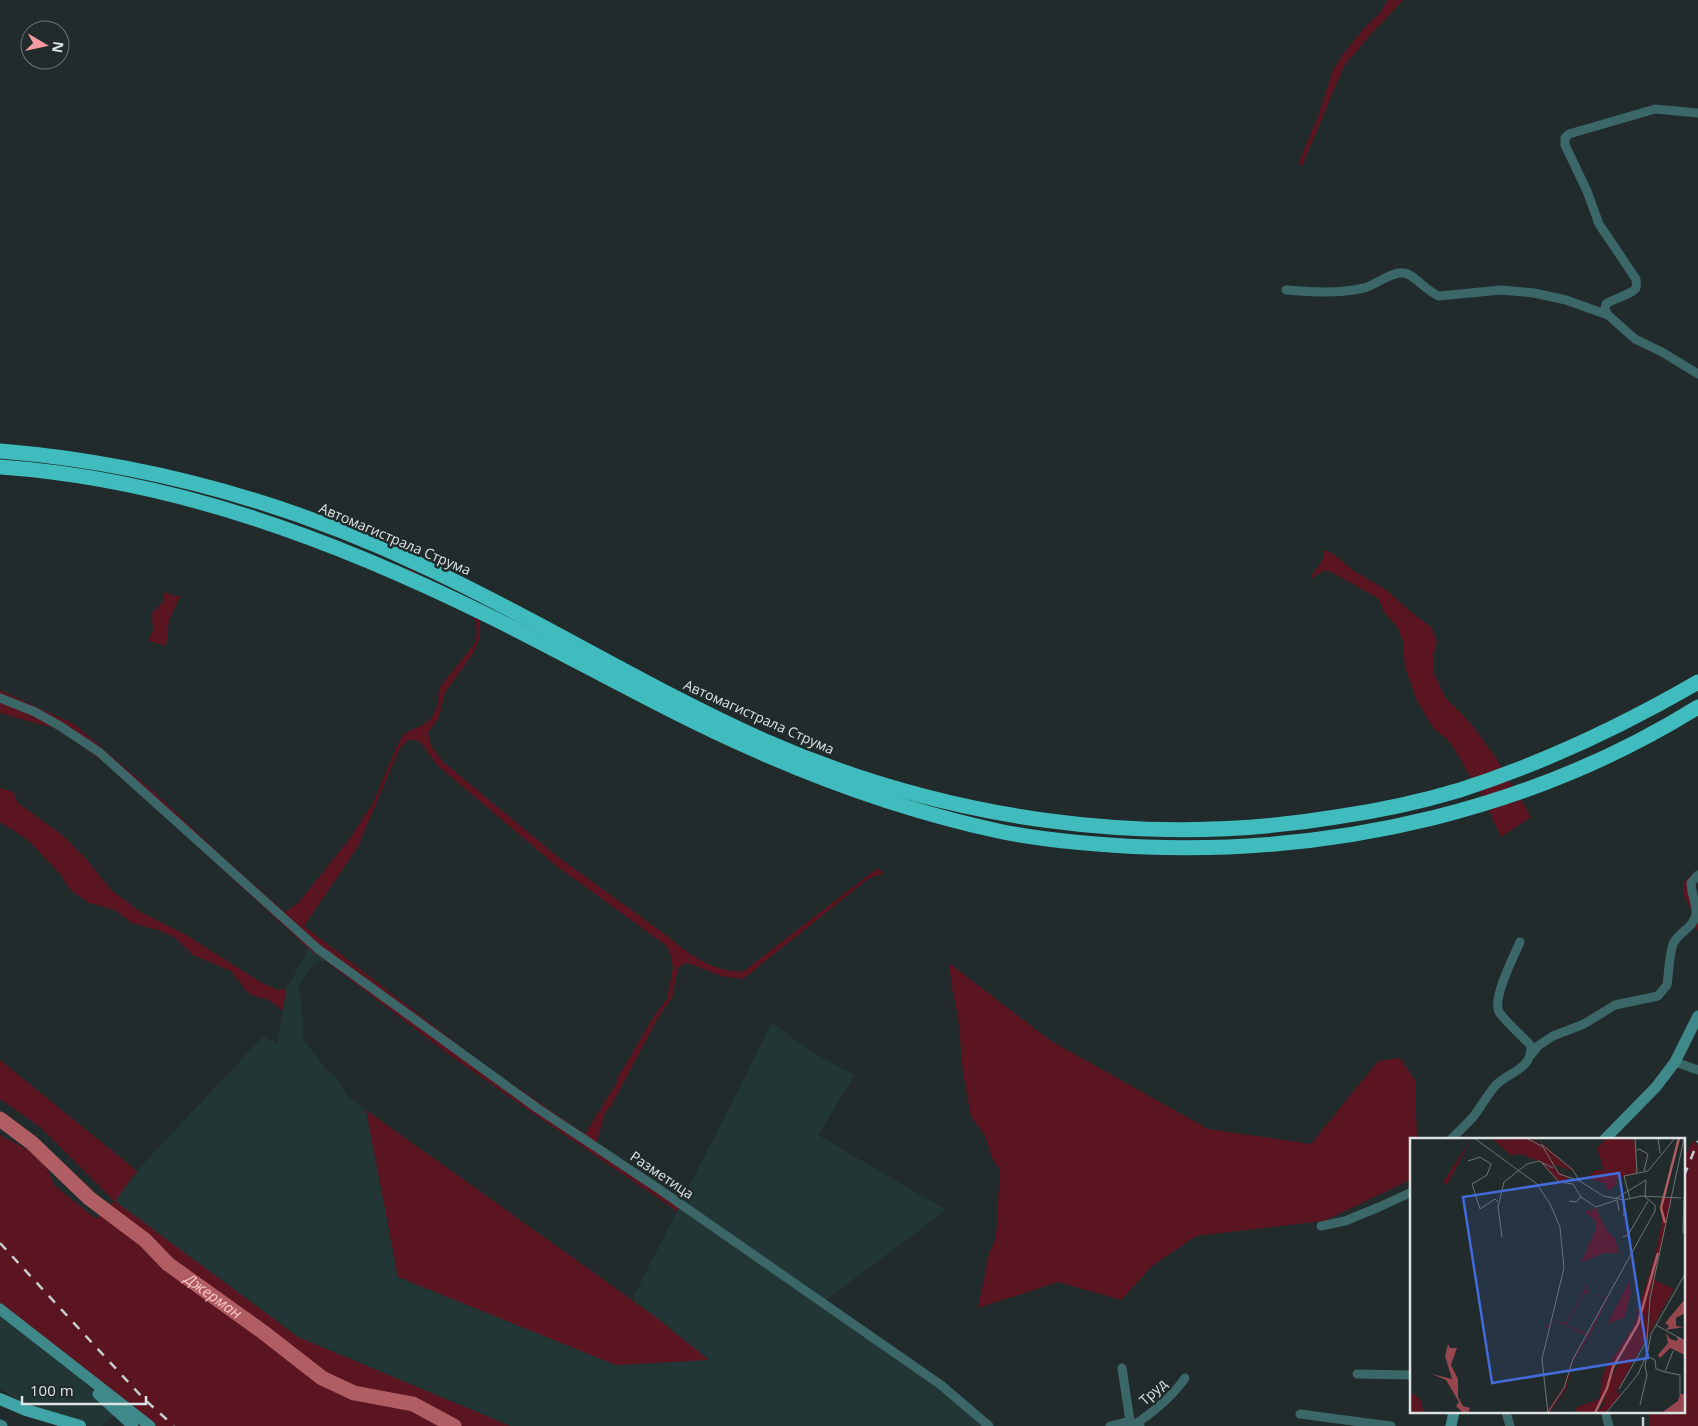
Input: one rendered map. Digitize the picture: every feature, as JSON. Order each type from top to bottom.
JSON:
[{"type":"highway","name":"Автомагистрала Струма","points":[[0,451],[35,454],[150,474],[248,499],[309,519],[424,566],[705,712],[805,758],[855,776],[927,798],[1018,816],[1096,826],[1160,830],[1212,830],[1299,823],[1379,810],[1456,791],[1517,770],[1574,747],[1643,714],[1698,682]]},
{"type":"highway","points":[[0,467],[76,475],[131,485],[220,508],[304,536],[347,551],[417,581],[708,728],[802,770],[925,813],[1007,832],[1094,845],[1215,848],[1302,842],[1386,828],[1463,810],[1526,791],[1583,768],[1655,734],[1698,707]]},
{"type":"main road","points":[[0,1399],[26,1410],[80,1426]]},
{"type":"street","points":[[1608,315],[1606,304],[1611,300],[1632,292],[1636,288],[1636,279],[1599,224],[1587,191],[1565,145],[1565,138],[1568,134],[1655,109],[1698,113]]},
{"type":"street","points":[[1286,290],[1327,293],[1365,288],[1399,272],[1406,273],[1431,293],[1439,296],[1501,290],[1534,293],[1566,300],[1608,315],[1635,339],[1662,352],[1698,374]]},
{"type":"street","name":"Разметица","points":[[0,698],[35,712],[99,752],[318,949],[537,1108],[656,1187],[941,1385],[989,1426]]},
{"type":"street","points":[[1452,1138],[1473,1117],[1497,1083],[1512,1075],[1524,1065],[1538,1046],[1553,1036],[1584,1024],[1615,1005],[1658,996],[1664,992],[1668,985],[1674,942],[1690,926],[1696,916],[1691,883],[1698,875]]},
{"type":"street","points":[[1520,942],[1497,1001],[1499,1011],[1531,1046],[1531,1054]]},
{"type":"street","points":[[1606,1138],[1656,1087],[1675,1062],[1698,1016]]},
{"type":"street","points":[[1675,1062],[1698,1070]]},
{"type":"street","points":[[1321,1226],[1345,1221],[1379,1208],[1410,1193]]},
{"type":"street","points":[[0,1309],[150,1426]]},
{"type":"street","points":[[46,1346],[133,1426]]},
{"type":"street","points":[[1122,1368],[1136,1424]]},
{"type":"street","points":[[1358,1374],[1410,1375]]},
{"type":"street","name":"Труд","points":[[1110,1426],[1136,1424],[1164,1403],[1185,1378]]},
{"type":"street","points":[[1300,1414],[1391,1426]]},
{"type":"street","points":[[1606,1415],[1609,1426]]},
{"type":"shaded area","points":[[1388,0],[1403,0],[1344,66],[1302,166],[1298,164],[1319,114],[1332,72],[1341,57],[1364,28],[1380,13]]},
{"type":"shaded area","points":[[420,545],[415,574],[474,611],[480,622],[478,643],[472,655],[445,692],[439,717],[428,733],[431,746],[441,760],[558,857],[692,955],[712,966],[733,971],[744,971],[871,873],[879,868],[884,875],[877,875],[868,879],[743,979],[721,976],[691,964],[685,963],[678,968],[672,998],[659,1016],[612,1104],[605,1113],[596,1143],[682,1201],[677,1211],[447,1053],[307,947],[111,767],[65,734],[53,728],[0,713],[0,690],[74,724],[156,794],[285,912],[298,903],[348,841],[373,803],[404,734],[431,719],[438,705],[439,688],[475,643],[476,628],[472,614],[410,575],[411,564]],"holes":[[[408,740],[416,740],[422,744],[437,765],[554,864],[667,946],[673,968],[667,999],[654,1016],[585,1134],[487,1067],[304,926],[357,848],[400,748]]]},
{"type":"shaded area","points":[[1324,550],[1332,553],[1354,571],[1386,590],[1431,627],[1437,641],[1434,654],[1434,674],[1445,697],[1472,725],[1494,755],[1531,817],[1501,837],[1485,802],[1450,742],[1433,728],[1417,701],[1405,667],[1403,642],[1398,628],[1384,612],[1378,598],[1329,571],[1323,571],[1311,579],[1322,561]]},
{"type":"shaded area","points":[[165,591],[170,595],[180,596],[169,621],[166,646],[148,641],[153,630],[152,613],[163,602]]},
{"type":"shaded area","points":[[0,788],[13,792],[18,803],[62,835],[87,860],[111,890],[139,911],[186,935],[262,983],[278,990],[286,989],[283,1011],[268,999],[259,998],[247,992],[231,971],[193,955],[174,937],[158,930],[132,923],[115,910],[89,903],[70,890],[60,874],[28,840],[0,822]]},
{"type":"shaded area","points":[[1698,870],[1698,877],[1692,882],[1698,907],[1698,931],[1691,923],[1695,916],[1684,894],[1683,885]]},
{"type":"shaded area","points":[[307,947],[327,961],[319,961],[312,965],[299,985],[302,1004],[303,1039],[326,1069],[337,1078],[347,1096],[366,1110],[398,1277],[708,1360],[632,1300],[772,1023],[813,1053],[855,1075],[818,1135],[946,1210],[823,1302],[941,1385],[989,1426],[510,1426],[298,1337],[114,1201],[137,1171],[263,1036],[277,1044],[286,989],[306,954]]},
{"type":"shaded area","points":[[949,963],[1051,1041],[1208,1129],[1311,1144],[1378,1061],[1400,1058],[1415,1080],[1417,1138],[1410,1138],[1410,1180],[1324,1221],[1196,1236],[1153,1265],[1121,1300],[1058,1282],[978,1308],[989,1254],[996,1238],[1000,1169],[993,1160],[985,1136],[971,1116],[963,1073],[958,1016]]},
{"type":"shaded area","points":[[0,1060],[137,1171],[115,1201],[298,1337],[510,1426],[150,1426],[0,1309],[0,1135],[43,1158],[54,1185],[96,1219],[114,1201],[40,1127],[0,1099]]},
{"type":"shaded area","points":[[366,1110],[653,1315],[709,1360],[616,1365],[398,1277]]},
{"type":"shaded area","points":[[1693,1140],[1698,1145],[1698,1426],[1649,1426],[1649,1414],[1686,1414],[1686,1154]]},
{"type":"shaded area","points":[[0,1309],[46,1346],[118,1412],[102,1426],[81,1426],[50,1418],[0,1389]]},
{"type":"waterway","name":"Джерман","points":[[0,1119],[32,1143],[89,1198],[145,1240],[168,1264],[263,1332],[322,1378],[354,1393],[413,1404],[454,1426]]},
{"type":"railway","points":[[1686,1171],[1698,1141]]},
{"type":"railway","points":[[0,1243],[143,1398],[174,1426]]},
{"type":"railway","points":[[1643,1414],[1643,1426]]}]
